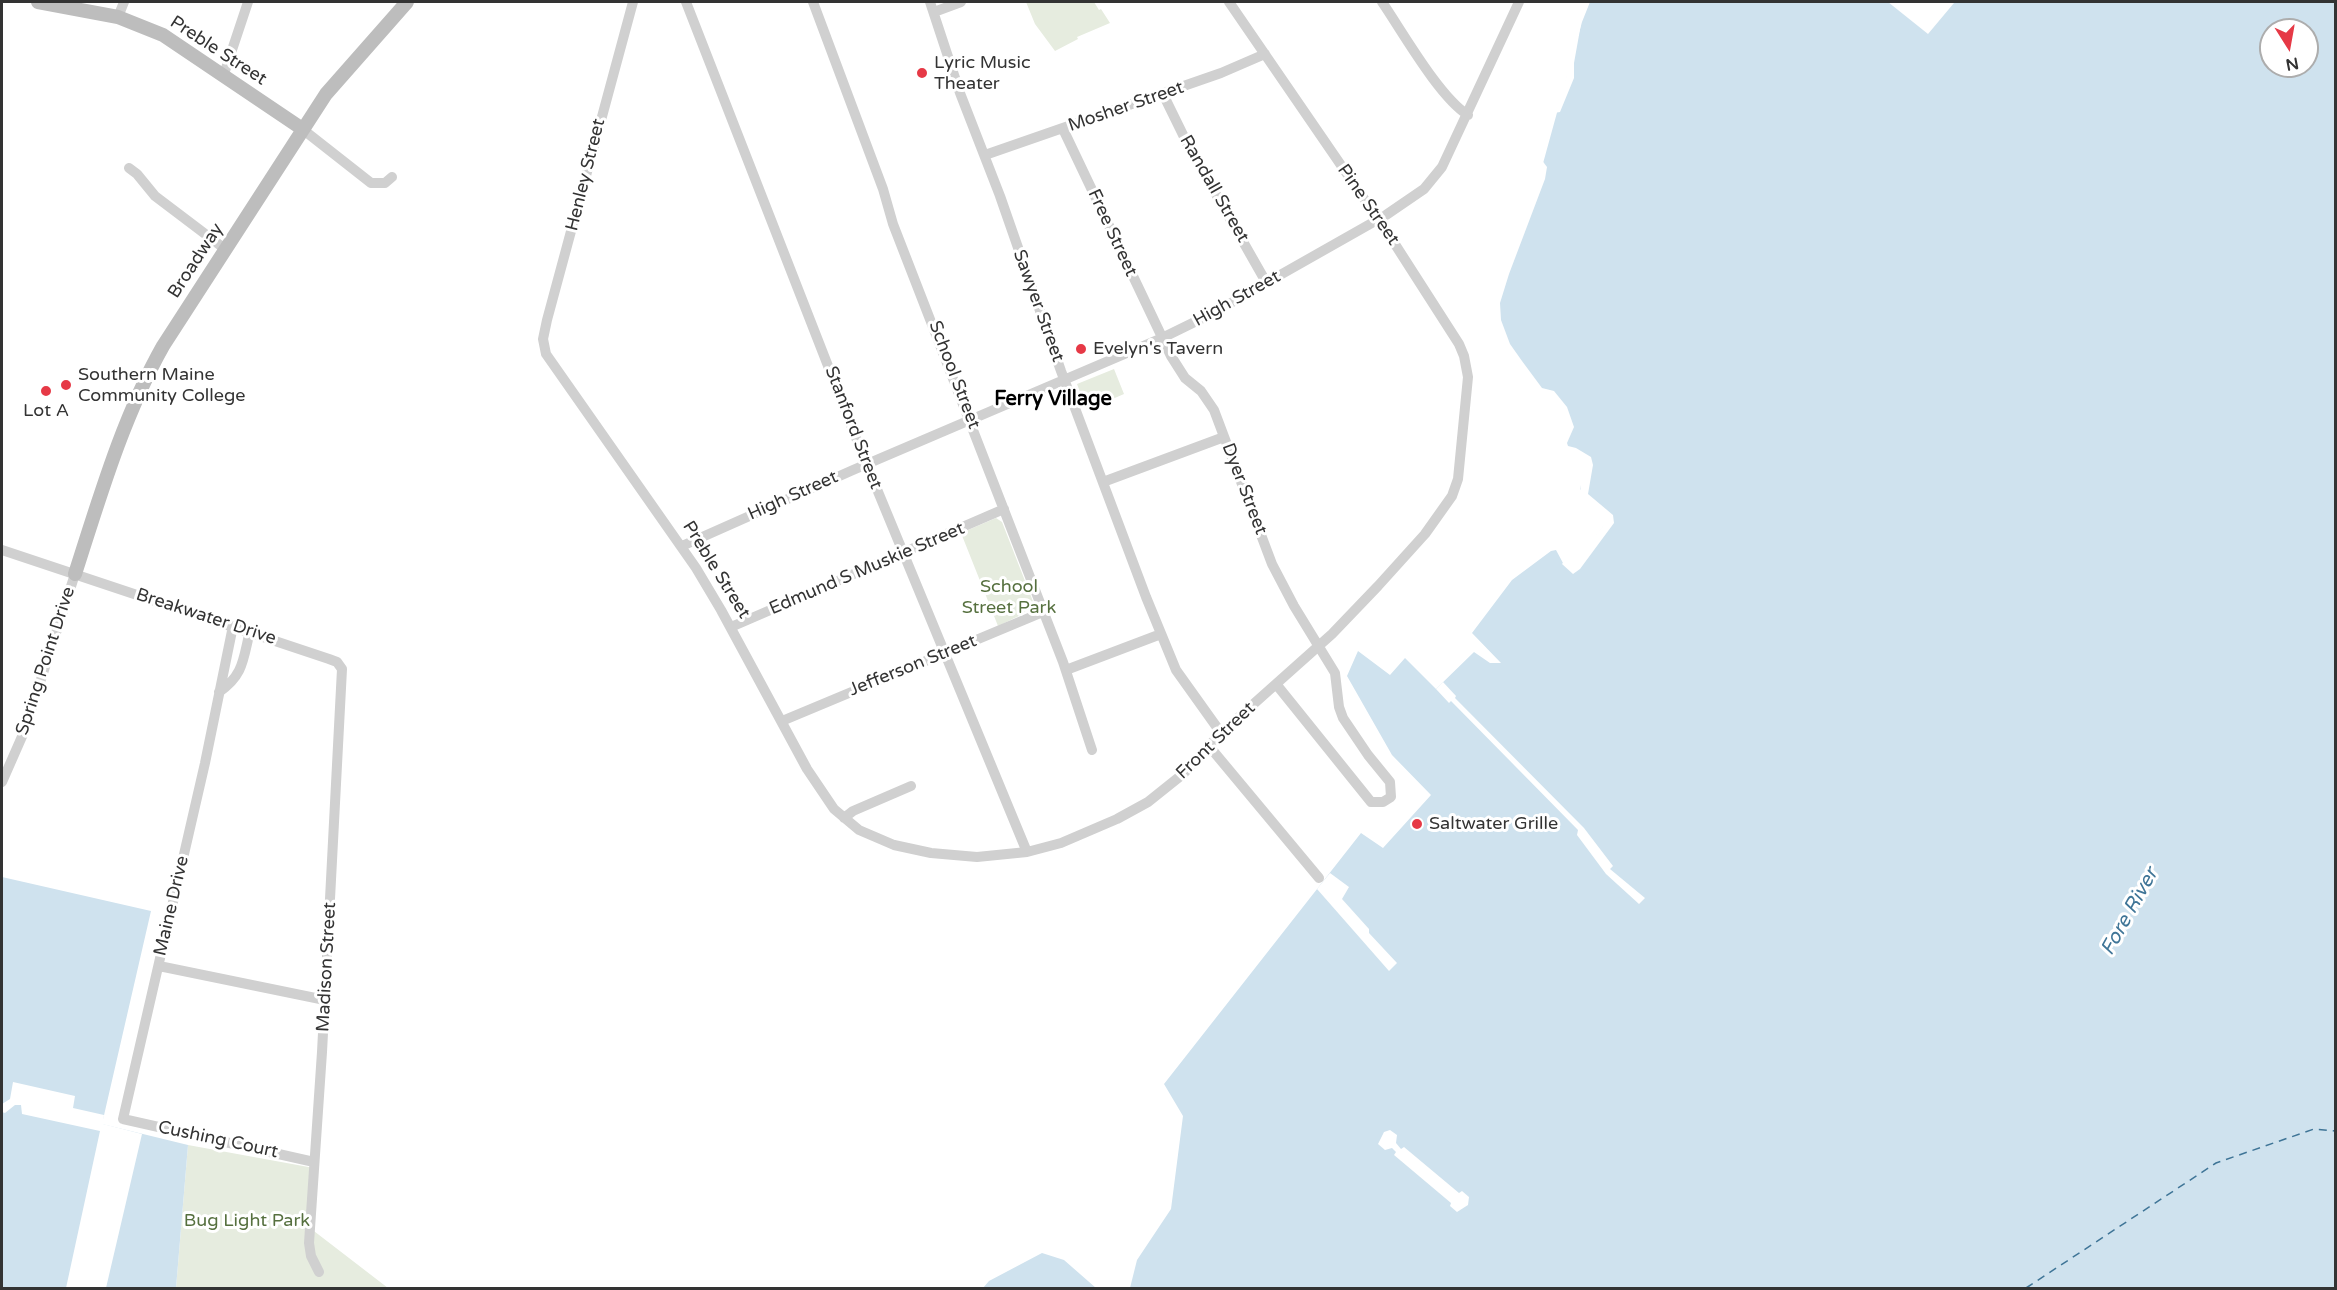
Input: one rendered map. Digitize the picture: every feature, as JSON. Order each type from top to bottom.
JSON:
[{"type":"street","name":"Preble Street","points":[[38,2],[58,3],[118,17],[163,35],[302,128]]},
{"type":"street","points":[[118,17],[124,2]]},
{"type":"street","points":[[224,74],[248,2]]},
{"type":"street","name":"Broadway","points":[[75,574],[114,455],[143,383],[162,346],[326,94],[407,2]]},
{"type":"street","name":"Henley Street","points":[[544,350],[543,339],[547,320],[633,2]]},
{"type":"street","name":"Stanford Street","points":[[686,2],[866,465],[1027,852]]},
{"type":"street","name":"School Street","points":[[813,2],[883,189],[893,224],[971,420],[989,474],[1066,670],[1092,750]]},
{"type":"street","points":[[932,7],[961,2]]},
{"type":"street","name":"Pine Street","points":[[1229,2],[1441,313],[1464,356],[1468,377],[1463,422]]},
{"type":"street","points":[[1382,2],[1440,88],[1459,110],[1467,115]]},
{"type":"street","name":"High Street","points":[[682,546],[1161,338],[1213,313],[1413,197],[1435,177],[1467,115],[1519,2]]},
{"type":"street","name":"Sawyer Street","points":[[932,7],[960,93],[985,155],[1064,379],[1161,634],[1176,670],[1221,733]]},
{"type":"street","name":"Mosher Street","points":[[985,155],[1221,73],[1265,54]]},
{"type":"street","name":"Randall Street","points":[[1162,94],[1266,282]]},
{"type":"street","points":[[302,128],[371,183],[385,183],[392,177]]},
{"type":"street","name":"Free Street","points":[[1063,129],[1161,338]]},
{"type":"street","points":[[129,168],[155,196],[225,249]]},
{"type":"street","name":"Dyer Street","points":[[1161,338],[1185,378],[1207,400],[1224,437],[1272,564],[1335,673],[1339,707],[1343,718],[1390,782],[1391,797],[1383,802],[1371,802],[1276,684]]},
{"type":"street","name":"Preble Street","points":[[544,350],[557,372],[682,546],[731,627],[819,789],[844,818]]},
{"type":"street","name":"Front Street","points":[[844,818],[859,830],[877,839],[931,853],[978,857],[1027,852],[1084,835],[1132,812],[1164,790],[1221,733],[1332,634],[1425,534],[1452,496],[1458,479],[1463,422]]},
{"type":"street","points":[[1103,482],[1224,437]]},
{"type":"street","name":"Edmund S Muskie Street","points":[[731,627],[1004,509]]},
{"type":"street","name":"Breakwater Drive","points":[[2,550],[337,662]]},
{"type":"street","name":"Spring Point Drive","points":[[2,782],[24,732],[75,574]]},
{"type":"street","name":"Jefferson Street","points":[[782,721],[1043,612]]},
{"type":"street","name":"Maine Drive","points":[[123,1119],[205,763],[233,626]]},
{"type":"street","points":[[219,692],[232,683],[241,669],[250,632]]},
{"type":"street","points":[[1066,670],[1161,634]]},
{"type":"street","name":"Madison Street","points":[[319,1272],[311,1256],[309,1244],[342,677],[342,669],[337,662]]},
{"type":"street","points":[[1209,746],[1319,878]]},
{"type":"street","points":[[844,818],[853,811],[911,786]]},
{"type":"street","points":[[159,966],[325,1000]]},
{"type":"street","name":"Cushing Court","points":[[123,1119],[314,1162]]},
{"type":"green space","points":[[1026,2],[1094,2],[1110,23],[1077,37],[1078,39],[1055,51],[1035,24]]},
{"type":"green space","points":[[1114,369],[1124,394],[1087,410],[1077,384]]},
{"type":"green space","name":"School Street Park","points":[[996,518],[1002,522],[1034,604],[1021,615],[998,626],[961,533]]},
{"type":"green space","name":"Bug Light Park","points":[[188,1145],[314,1168],[310,1228],[388,1288],[176,1288]]},
{"type":"water","name":"Fore River","points":[[1590,2],[2335,2],[2335,1288],[1130,1288],[1137,1260],[1171,1209],[1183,1116],[1164,1084],[1361,833],[1383,848],[1431,795],[1392,755],[1347,676],[1358,651],[1390,675],[1405,658],[1436,689],[1474,652],[1490,663],[1501,663],[1472,633],[1512,580],[1551,551],[1556,550],[1563,563],[1571,569],[1608,520],[1580,489],[1582,468],[1580,457],[1568,453],[1563,418],[1503,340],[1496,306],[1526,225],[1582,22]]},
{"type":"water","points":[[2,877],[151,911],[102,1124],[188,1145],[176,1288],[2,1288]]},
{"type":"water","points":[[1042,1253],[1064,1260],[1096,1288],[983,1288],[989,1281]]},
{"type":"pier","points":[[1888,2],[1951,2],[1954,3],[1928,34]]},
{"type":"pier","points":[[1578,23],[1581,24],[1574,63],[1574,78],[1560,112],[1554,113],[1566,78]]},
{"type":"pier","points":[[1541,159],[1547,167],[1545,179],[1509,274],[1500,303],[1501,320],[1510,344],[1542,388],[1554,391],[1567,407],[1574,427],[1567,443],[1568,446],[1591,457],[1593,465],[1588,494],[1613,515],[1614,523],[1580,569],[1573,574],[1562,564],[1565,560],[1572,564],[1603,526],[1605,520],[1581,494],[1579,475],[1581,465],[1578,460],[1566,454],[1558,443],[1560,419],[1538,394],[1501,341],[1494,323],[1493,305],[1507,260],[1523,224]]},
{"type":"pier","points":[[1443,682],[1456,696],[1455,698],[1584,828],[1613,866],[1610,869],[1645,898],[1639,904],[1606,874],[1577,835],[1578,830],[1451,701],[1449,703],[1436,689]]},
{"type":"pier","points":[[1330,873],[1349,887],[1342,899],[1397,963],[1389,971],[1317,889]]},
{"type":"pier","points":[[13,1082],[75,1096],[73,1108],[104,1115],[103,1124],[142,1134],[106,1288],[66,1288],[100,1131],[22,1114],[21,1105],[15,1105],[5,1113],[2,1112],[2,1104],[10,1099]]},
{"type":"pier","points":[[1390,1130],[1397,1135],[1396,1143],[1401,1149],[1404,1147],[1459,1193],[1462,1191],[1469,1197],[1468,1205],[1457,1212],[1450,1206],[1451,1203],[1394,1155],[1396,1152],[1392,1148],[1385,1150],[1378,1144],[1384,1132]]},
{"type":"ferry route","points":[[2026,1288],[2216,1163],[2314,1129],[2336,1131]]},
{"type":"place","name":"Lyric Music Theater","points":[[922,73]]},
{"type":"place","name":"Evelyn's Tavern","points":[[1081,349]]},
{"type":"place","name":"Southern Maine Community College","points":[[66,385]]},
{"type":"place","name":"Lot A","points":[[46,391]]},
{"type":"place","name":"Saltwater Grille","points":[[1417,824]]},
{"type":"district","name":"Ferry Village","points":[[1053,400]]}]
